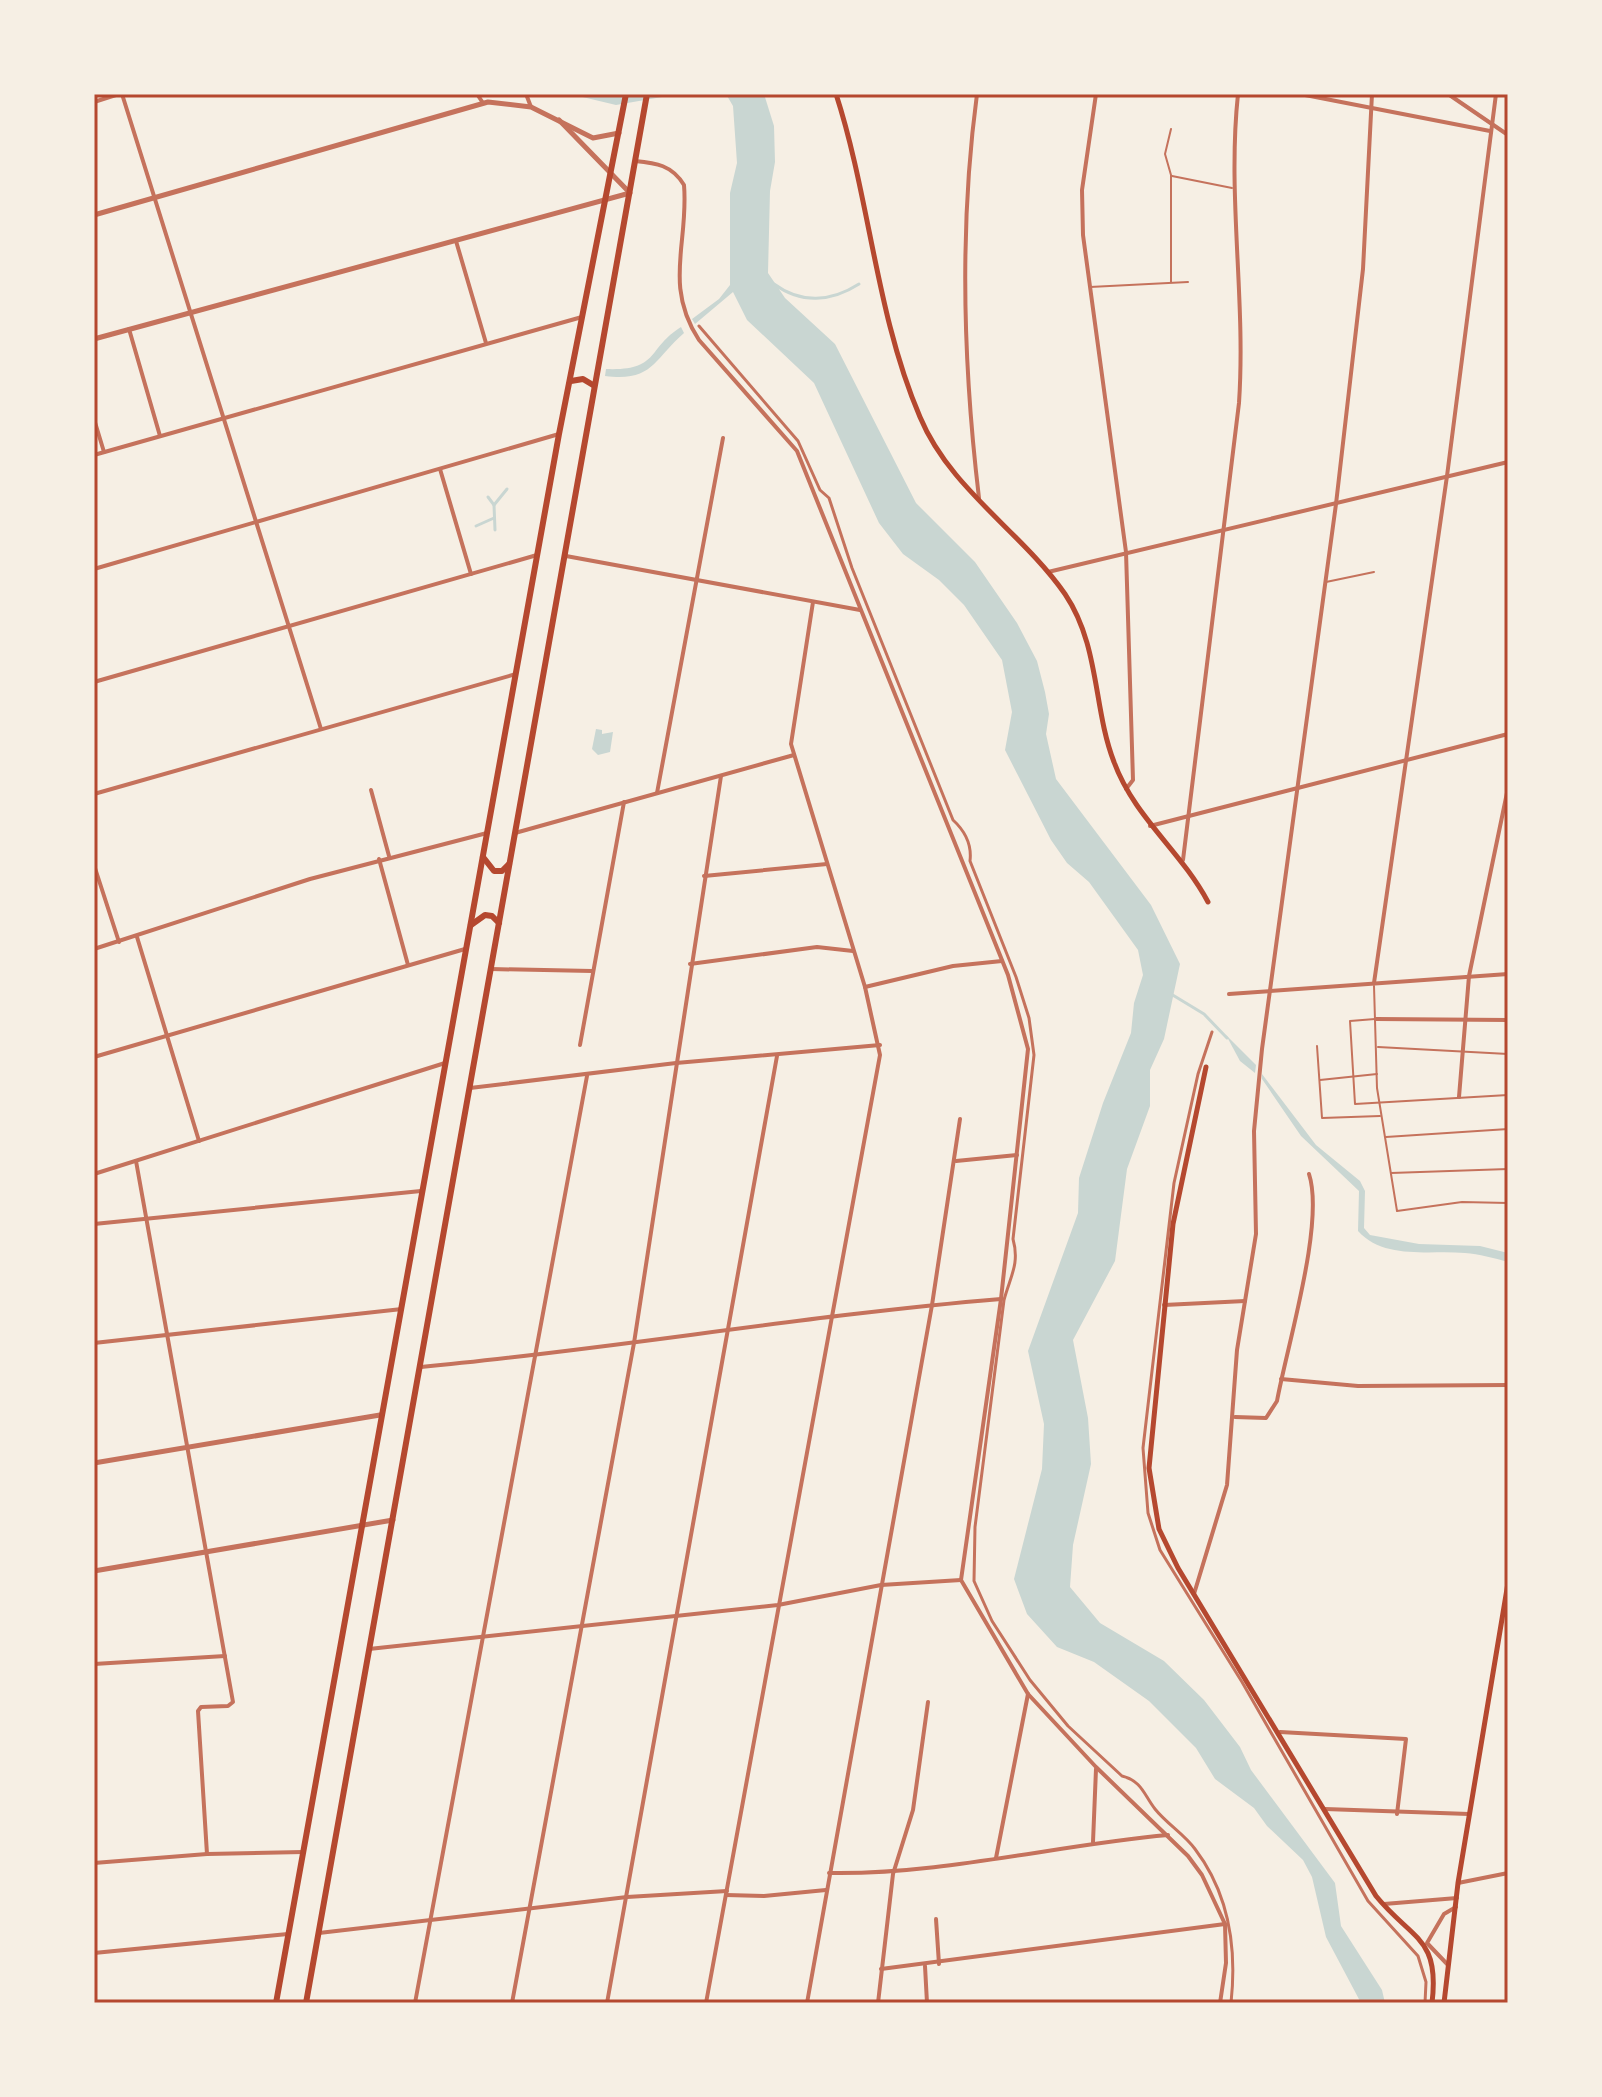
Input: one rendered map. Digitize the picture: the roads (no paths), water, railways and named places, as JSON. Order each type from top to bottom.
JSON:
[{"type":"main road","points":[[276,2003],[559,434],[626,94]]},
{"type":"main road","points":[[306,2003],[647,94]]},
{"type":"main road","points":[[836,94],[897,344],[918,413],[932,443],[979,499],[1048,572],[1067,598],[1082,629],[1095,670],[1107,737],[1126,789],[1150,826],[1183,860],[1208,902]]},
{"type":"main road","points":[[570,381],[583,379],[593,385]]},
{"type":"main road","points":[[483,857],[494,871],[502,871],[510,862]]},
{"type":"main road","points":[[471,925],[485,915],[492,916],[499,923]]},
{"type":"main road","points":[[1206,1067],[1179,1184],[1164,1305],[1148,1482],[1159,1529],[1194,1594],[1383,1904],[1427,1943],[1435,1981],[1432,2003]]},
{"type":"main road","points":[[1444,2003],[1458,1883],[1472,1814],[1508,1583]]},
{"type":"street","points":[[94,102],[120,94],[193,312],[321,729]]},
{"type":"street","points":[[477,94],[483,103]]},
{"type":"street","points":[[526,94],[531,107]]},
{"type":"street","points":[[977,94],[966,186],[966,315],[979,499]]},
{"type":"street","points":[[1096,94],[1082,190],[1089,287],[1126,552],[1133,780],[1126,789]]},
{"type":"street","points":[[1183,860],[1239,403],[1243,328],[1233,188],[1238,94]]},
{"type":"street","points":[[1300,94],[1371,110],[1491,128],[1508,135]]},
{"type":"street","points":[[1194,1594],[1227,1485],[1226,1468],[1235,1417],[1237,1350],[1256,1234],[1254,1131],[1260,1069],[1295,790],[1336,504],[1363,269],[1372,94]]},
{"type":"street","points":[[1448,94],[1491,128]]},
{"type":"street","points":[[1374,983],[1447,476],[1496,94]]},
{"type":"street","points":[[94,215],[483,103],[502,101],[531,107],[593,138],[619,133]]},
{"type":"street","points":[[94,339],[630,193],[559,120]]},
{"type":"street","points":[[635,161],[663,165],[684,185],[677,271],[687,316],[797,451],[1002,961],[1028,1049],[1001,1299],[961,1580],[1028,1694],[1096,1767],[1168,1835],[1202,1875],[1225,1924],[1226,1963],[1220,2003]]},
{"type":"street","points":[[455,239],[486,343]]},
{"type":"street","points":[[94,455],[584,317]]},
{"type":"street","points":[[696,328],[798,441],[820,490],[829,498],[852,568],[953,820],[963,829],[967,839],[970,861],[1029,1018],[1033,1079],[1013,1239],[1017,1255],[1014,1279],[1004,1300],[975,1527],[974,1581],[992,1621],[1050,1705],[1122,1776],[1132,1779],[1148,1794],[1154,1808],[1195,1849],[1221,1895],[1230,1924],[1233,1952],[1231,2003]]},
{"type":"street","points":[[129,329],[160,436]]},
{"type":"street","points":[[94,419],[104,452]]},
{"type":"street","points":[[94,569],[559,434]]},
{"type":"street","points":[[657,793],[723,438]]},
{"type":"street","points":[[1048,572],[1508,462]]},
{"type":"street","points":[[440,469],[471,574]]},
{"type":"street","points":[[94,682],[537,555]]},
{"type":"street","points":[[563,556],[861,610]]},
{"type":"street","points":[[706,2003],[880,1045],[791,744],[813,602]]},
{"type":"street","points":[[94,794],[516,674]]},
{"type":"street","points":[[1150,826],[1508,734]]},
{"type":"street","points":[[515,833],[794,755]]},
{"type":"street","points":[[512,2003],[634,1343],[721,776]]},
{"type":"street","points":[[1459,1097],[1469,976],[1508,788]]},
{"type":"street","points":[[371,790],[389,856]]},
{"type":"street","points":[[580,1045],[624,802]]},
{"type":"street","points":[[94,949],[389,856],[487,833]]},
{"type":"street","points":[[379,859],[408,965]]},
{"type":"street","points":[[704,876],[827,864]]},
{"type":"street","points":[[94,865],[119,942]]},
{"type":"street","points":[[137,937],[199,1141]]},
{"type":"street","points":[[690,964],[817,947],[853,951]]},
{"type":"street","points":[[94,1057],[467,948]]},
{"type":"street","points":[[865,987],[953,966],[1002,961]]},
{"type":"street","points":[[491,969],[592,971]]},
{"type":"street","points":[[1229,994],[1508,974]]},
{"type":"street","points":[[1376,1019],[1508,1020]]},
{"type":"street","points":[[1212,1032],[1198,1074],[1168,1228],[1143,1448],[1148,1513],[1160,1550],[1242,1682],[1368,1901],[1418,1956],[1426,1982],[1425,2003]]},
{"type":"street","points":[[470,1088],[676,1063],[880,1045]]},
{"type":"street","points":[[607,2003],[777,1056]]},
{"type":"street","points":[[94,1174],[447,1063]]},
{"type":"street","points":[[415,2003],[587,1076]]},
{"type":"street","points":[[807,2003],[932,1305],[960,1119]]},
{"type":"street","points":[[956,1161],[1017,1155]]},
{"type":"street","points":[[136,1161],[232,1703],[201,1707],[198,1711],[207,1854]]},
{"type":"street","points":[[1235,1417],[1263,1419],[1270,1416],[1281,1379],[1311,1237],[1314,1196],[1309,1174]]},
{"type":"street","points":[[94,1224],[424,1190]]},
{"type":"street","points":[[421,1367],[634,1343],[730,1327],[1001,1299]]},
{"type":"street","points":[[1164,1305],[1245,1301]]},
{"type":"street","points":[[94,1343],[402,1309]]},
{"type":"street","points":[[1281,1379],[1358,1386],[1508,1385]]},
{"type":"street","points":[[94,1463],[380,1415]]},
{"type":"street","points":[[94,1571],[393,1520]]},
{"type":"street","points":[[369,1649],[778,1605],[881,1585],[961,1580]]},
{"type":"street","points":[[94,1664],[225,1656]]},
{"type":"street","points":[[996,1858],[1028,1694]]},
{"type":"street","points":[[878,2003],[893,1874],[913,1810],[928,1702]]},
{"type":"street","points":[[1280,1732],[1406,1739],[1397,1814]]},
{"type":"street","points":[[1093,1842],[1096,1767]]},
{"type":"street","points":[[1325,1809],[1397,1814],[1472,1814]]},
{"type":"street","points":[[829,1873],[893,1874],[1093,1842],[1168,1835]]},
{"type":"street","points":[[94,1863],[207,1854],[305,1852]]},
{"type":"street","points":[[1458,1883],[1508,1873]]},
{"type":"street","points":[[319,1933],[627,1897],[726,1893],[764,1896],[826,1890]]},
{"type":"street","points":[[1383,1904],[1457,1898]]},
{"type":"street","points":[[1450,1967],[1427,1943],[1444,1914],[1456,1907]]},
{"type":"street","points":[[936,1919],[939,1964]]},
{"type":"street","points":[[881,1969],[925,1966],[1225,1924]]},
{"type":"street","points":[[94,1953],[288,1934]]},
{"type":"street","points":[[925,1966],[927,2003]]},
{"type":"lane","points":[[1171,129],[1165,154],[1171,175],[1171,282]]},
{"type":"lane","points":[[1171,175],[1233,188]]},
{"type":"lane","points":[[1089,287],[1188,282]]},
{"type":"lane","points":[[1325,582],[1374,572]]},
{"type":"lane","points":[[1374,983],[1379,1101],[1397,1211],[1462,1202],[1508,1203]]},
{"type":"lane","points":[[1376,1019],[1350,1021],[1354,1103],[1508,1095]]},
{"type":"lane","points":[[1317,1046],[1324,1121],[1381,1116]]},
{"type":"lane","points":[[1378,1047],[1508,1054]]},
{"type":"lane","points":[[1319,1080],[1378,1074]]},
{"type":"lane","points":[[1383,1137],[1508,1129]]},
{"type":"lane","points":[[1391,1173],[1508,1169]]},
{"type":"waterway","points":[[774,284],[805,298],[827,297],[859,284]]},
{"type":"waterway","points":[[488,497],[494,505],[507,489]]},
{"type":"waterway","points":[[494,505],[495,530]]},
{"type":"waterway","points":[[476,526],[494,518]]},
{"type":"waterway","points":[[1171,994],[1204,1014],[1227,1038]]}]
